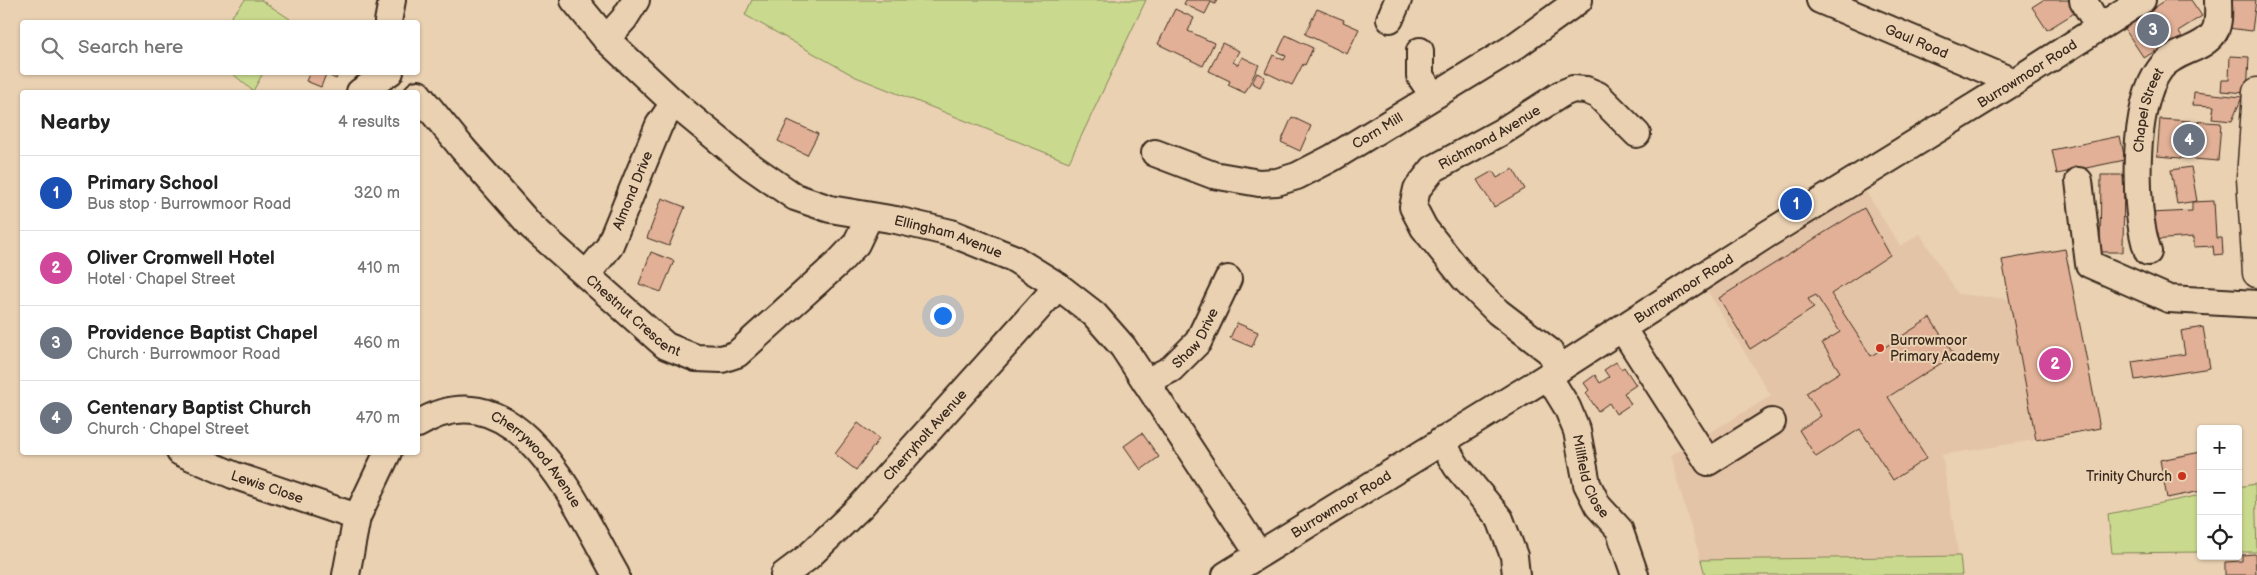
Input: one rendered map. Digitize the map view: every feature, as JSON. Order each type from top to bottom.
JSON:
[{"type":"main road","points":[[2257,92],[2254,178],[2257,272]]},
{"type":"street","points":[[388,20],[392,0]]},
{"type":"street","name":"Ellingham Avenue","points":[[574,0],[606,39],[674,103],[749,164],[795,197],[830,209],[896,220],[951,233],[1013,258],[1058,286],[1094,314],[1123,348],[1258,553]]},
{"type":"street","points":[[606,39],[636,0]]},
{"type":"street","name":"Corn Mill","points":[[1155,153],[1213,175],[1259,183],[1277,182],[1297,176],[1332,158],[1510,49],[1579,0]]},
{"type":"street","name":"Gaul Road","points":[[1820,0],[2014,82]]},
{"type":"street","points":[[2084,0],[2099,27]]},
{"type":"street","name":"Burrowmoor Road","points":[[1226,575],[1258,553],[1554,372],[1766,234],[2014,82],[2142,0]]},
{"type":"street","name":"Chapel Street","points":[[2148,252],[2142,235],[2139,210],[2140,125],[2158,70],[2172,57],[2207,40],[2214,33],[2217,22],[2218,0]]},
{"type":"street","points":[[1420,51],[1420,76],[1433,96]]},
{"type":"street","points":[[363,90],[386,75]]},
{"type":"street","name":"Chestnut Crescent","points":[[402,75],[415,90]]},
{"type":"street","name":"Richmond Avenue","points":[[1554,372],[1549,351],[1498,312],[1464,278],[1424,228],[1413,207],[1417,189],[1433,169],[1503,132],[1561,94],[1573,89],[1586,90],[1598,96],[1637,134]]},
{"type":"street","name":"Chestnut Crescent","points":[[420,97],[531,226],[588,274],[666,346],[696,358],[722,359],[737,354],[838,263],[856,244],[870,217]]},
{"type":"street","name":"Almond Drive","points":[[588,274],[609,248],[659,125],[674,103]]},
{"type":"street","points":[[2079,181],[2089,264],[2169,299],[2257,304]]},
{"type":"street","name":"Shaw Drive","points":[[1146,382],[1171,369],[1198,342],[1228,279]]},
{"type":"street","name":"Cherryholt Avenue","points":[[784,575],[808,557],[861,506],[1058,286]]},
{"type":"street","points":[[1622,328],[1708,462],[1772,422]]},
{"type":"street","name":"Millfield Close","points":[[1554,372],[1577,431],[1588,484],[1598,506],[1619,530],[1635,575]]},
{"type":"street","name":"Cherrywood Avenue","points":[[420,414],[485,412],[506,420],[528,437],[564,484],[616,575]]},
{"type":"street","points":[[1441,441],[1457,467],[1500,519],[1514,556],[1516,575]]},
{"type":"street","name":"Lewis Close","points":[[187,455],[233,475],[357,517]]},
{"type":"street","points":[[346,575],[357,517],[387,455]]},
{"type":"shaded area","name":"Burrowmoor Primary Academy","points":[[1865,190],[1900,246],[1920,234],[1958,294],[2009,299],[2036,440],[1942,455],[1962,575],[1705,575],[1670,456],[1771,396],[1707,290]]},
{"type":"green space","points":[[245,0],[261,0],[290,19],[289,20],[229,20]]},
{"type":"green space","points":[[752,0],[1146,0],[1069,162],[856,77],[745,15]]},
{"type":"green space","points":[[234,75],[262,75],[252,90]]},
{"type":"green space","points":[[2255,484],[2257,552],[2242,552],[2242,486]]},
{"type":"green space","points":[[2197,496],[2197,552],[2112,553],[2108,514]]},
{"type":"green space","points":[[1960,556],[1962,575],[1705,575],[1701,560]]},
{"type":"building","points":[[1186,0],[1217,0],[1215,4],[1211,2],[1205,14],[1184,4]]},
{"type":"building","points":[[2043,0],[2068,0],[2076,12],[2047,30],[2032,7]]},
{"type":"building","points":[[2166,0],[2191,0],[2202,16],[2178,31],[2185,42],[2160,59],[2155,51],[2144,58],[2124,28]]},
{"type":"building","points":[[2224,0],[2256,0],[2252,31],[2220,27]]},
{"type":"building","points":[[1175,9],[1194,18],[1188,31],[1214,43],[1203,66],[1158,44]]},
{"type":"building","points":[[1317,9],[1344,20],[1343,22],[1359,29],[1347,54],[1305,34]]},
{"type":"building","points":[[1286,35],[1313,48],[1292,85],[1265,72],[1273,55],[1284,60],[1286,56],[1278,52]]},
{"type":"building","points":[[1222,43],[1239,51],[1233,62],[1238,65],[1242,57],[1259,65],[1245,93],[1228,85],[1230,81],[1209,71]]},
{"type":"building","points":[[2230,56],[2249,57],[2247,93],[2221,91],[2222,80],[2229,80]]},
{"type":"building","points":[[1257,73],[1265,77],[1260,87],[1252,83]]},
{"type":"building","points":[[309,75],[326,75],[321,87],[306,81]]},
{"type":"building","points":[[328,75],[338,75],[336,79]]},
{"type":"building","points":[[2194,92],[2242,97],[2232,121],[2212,119],[2214,106],[2193,105]]},
{"type":"building","points":[[1292,117],[1311,126],[1300,151],[1281,142]]},
{"type":"building","points":[[2160,119],[2221,123],[2218,161],[2157,156]]},
{"type":"building","points":[[788,120],[818,134],[807,155],[778,141]]},
{"type":"building","points":[[2120,136],[2125,160],[2057,174],[2052,150]]},
{"type":"building","points":[[2191,167],[2197,201],[2177,204],[2171,170]]},
{"type":"building","points":[[1513,169],[1525,189],[1494,207],[1477,180],[1493,171],[1497,178]]},
{"type":"building","points":[[2101,175],[2124,175],[2123,252],[2100,252]]},
{"type":"building","points":[[662,198],[685,207],[669,246],[647,238]]},
{"type":"building","points":[[2214,201],[2216,238],[2222,238],[2223,254],[2214,255],[2213,246],[2194,247],[2194,237],[2152,240],[2150,213],[2192,211],[2192,202]]},
{"type":"building","points":[[1864,208],[1890,255],[1831,294],[1871,356],[1930,318],[1954,355],[1888,397],[1927,458],[1893,480],[1860,429],[1816,457],[1799,430],[1821,416],[1806,393],[1840,372],[1822,343],[1840,332],[1816,295],[1808,299],[1814,308],[1750,349],[1719,298]]},
{"type":"building","points":[[2065,249],[2100,428],[2036,440],[2002,260]]},
{"type":"building","points":[[651,252],[674,261],[661,292],[639,284]]},
{"type":"building","points":[[1237,323],[1258,332],[1252,347],[1230,338]]},
{"type":"building","points":[[2203,327],[2210,368],[2135,380],[2132,362],[2185,354],[2181,331]]},
{"type":"building","points":[[1616,362],[1621,369],[1624,367],[1636,385],[1624,393],[1631,404],[1616,414],[1609,403],[1598,411],[1586,393],[1589,390],[1584,383],[1595,375],[1600,383],[1609,377],[1604,370]]},
{"type":"building","points":[[858,423],[879,439],[856,470],[835,454]]},
{"type":"building","points":[[1142,433],[1159,457],[1141,470],[1124,446]]},
{"type":"building","name":"Trinity Church","points":[[2197,453],[2197,492],[2167,498],[2160,460]]},
{"type":"building","points":[[2255,554],[2256,575],[2225,575],[2225,562],[2242,561],[2242,555]]},
{"type":"place","name":"Providence Baptist Chapel","points":[[2153,30]]},
{"type":"place","name":"Centenary Baptist Church","points":[[2189,140]]},
{"type":"place","name":"Primary School","points":[[1796,204]]},
{"type":"place","name":"Burrowmoor Primary Academy","points":[[1880,348]]},
{"type":"place","name":"Oliver Cromwell Hotel","points":[[2055,364]]},
{"type":"place","name":"Trinity Church","points":[[2182,476]]}]
